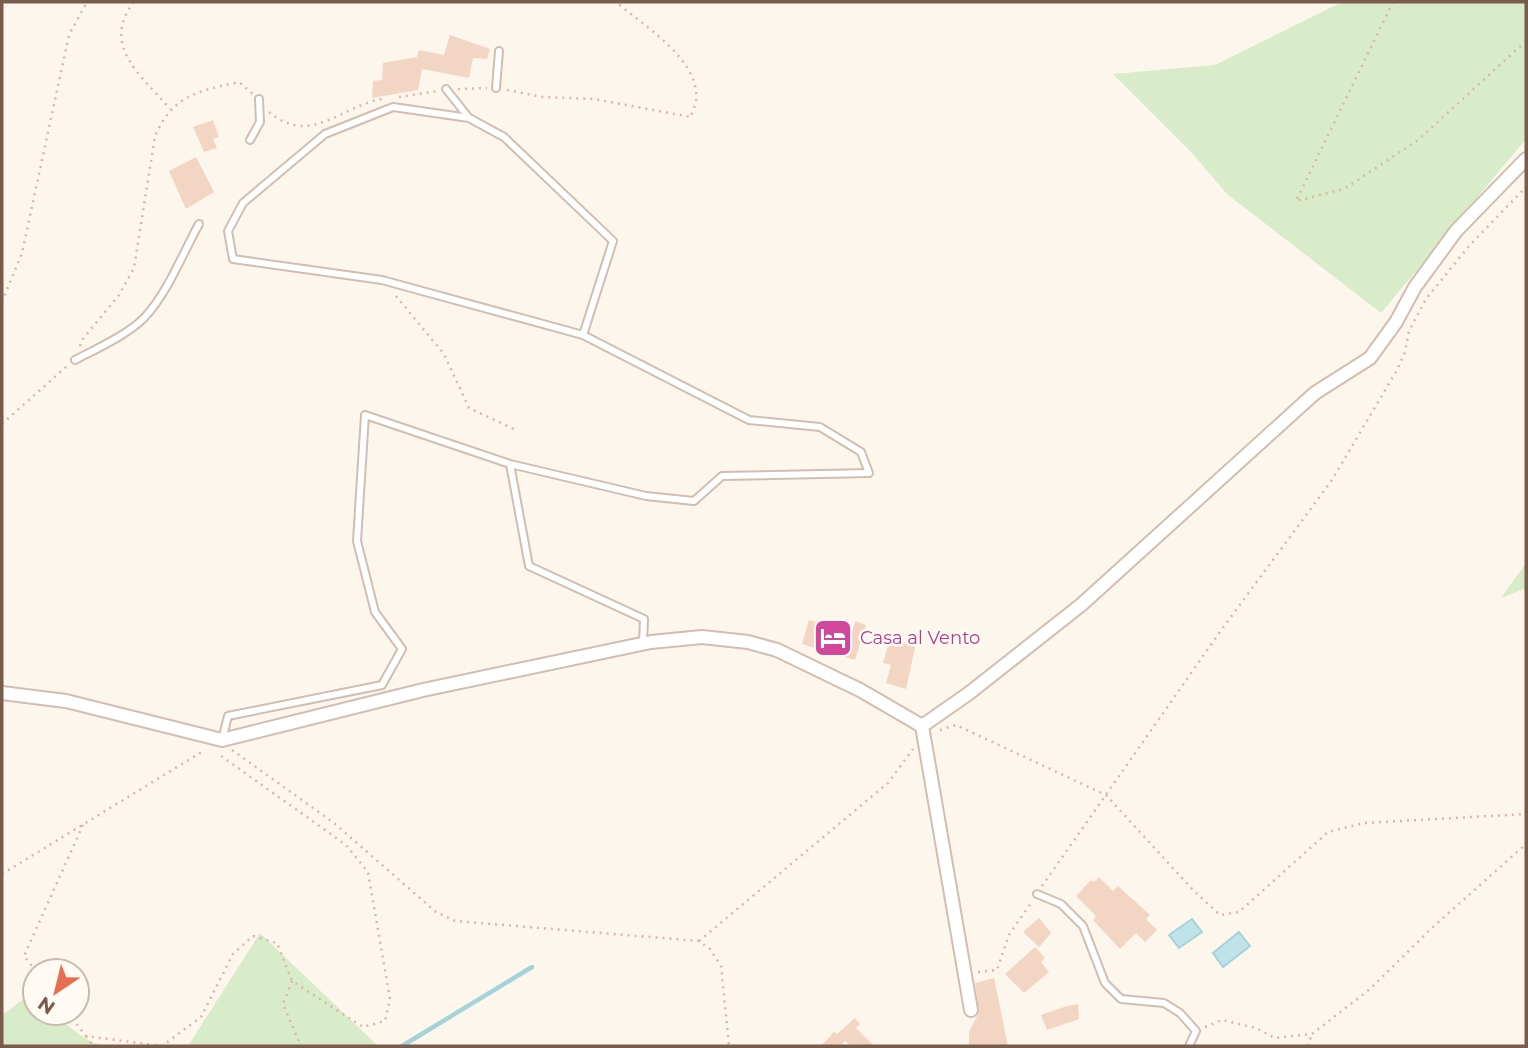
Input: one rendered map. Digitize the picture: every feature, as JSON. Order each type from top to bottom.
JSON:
[{"type":"street","points":[[923,731],[1081,606],[1315,393],[1370,358],[1396,322],[1415,287],[1456,232],[1526,159]]},
{"type":"street","points":[[2,693],[66,701],[222,740],[423,690],[643,644],[702,637],[748,642],[776,650],[860,690],[923,731],[971,1010]]},
{"type":"lane","points":[[496,88],[499,51]]},
{"type":"lane","points":[[446,89],[469,118]]},
{"type":"lane","points":[[250,140],[260,122],[259,99]]},
{"type":"lane","points":[[222,740],[228,716],[382,685],[402,649],[375,611],[357,541],[365,415],[510,464],[646,496],[694,502],[722,476],[869,473],[861,452],[820,427],[749,420],[583,335],[382,280],[233,259],[228,231],[243,203],[325,134],[393,107],[469,118],[504,137],[613,241],[583,335]]},
{"type":"lane","points":[[75,360],[103,346],[143,318],[160,295],[199,224]]},
{"type":"lane","points":[[510,464],[529,566],[644,620],[643,644]]},
{"type":"lane","points":[[1037,894],[1061,904],[1083,926],[1105,983],[1121,999],[1164,1003],[1180,1013],[1196,1031],[1189,1046]]},
{"type":"path","points":[[2,302],[22,253],[69,35],[88,2]]},
{"type":"path","points":[[134,2],[126,12],[120,36],[126,57],[170,109]]},
{"type":"path","points":[[396,97],[446,89],[496,88],[542,97],[594,99],[691,117],[696,102],[690,72],[674,49],[616,2]]},
{"type":"path","points":[[1393,2],[1296,201],[1344,189],[1418,140],[1526,41]]},
{"type":"path","points":[[2,424],[75,360],[82,340],[119,295],[134,268],[155,136],[170,109],[185,98],[239,82],[259,99],[271,114],[291,125],[312,127],[371,101],[383,99]]},
{"type":"path","points":[[965,973],[997,970],[1009,935],[1037,894],[1222,629],[1332,480],[1397,370],[1405,352],[1409,331],[1426,299],[1469,246],[1526,187]]},
{"type":"path","points":[[382,280],[444,354],[469,408],[514,429]]},
{"type":"path","points":[[699,941],[888,783],[923,731],[956,725],[1106,795],[1193,890],[1220,915],[1239,912],[1328,832],[1364,823],[1526,814]]},
{"type":"path","points":[[222,740],[229,748],[334,823],[436,912],[455,921],[699,941],[710,949],[720,966],[729,1046]]},
{"type":"path","points":[[2,874],[209,748],[346,845],[368,872],[390,999],[386,1021],[363,1027],[292,981],[278,943],[253,936],[233,954],[201,1017],[162,1046],[86,1036]]},
{"type":"path","points":[[25,957],[83,825]]},
{"type":"path","points":[[1196,1031],[1222,1020],[1256,1028],[1275,1038],[1312,1034],[1370,989],[1434,926],[1526,844]]},
{"type":"path","points":[[292,981],[283,1004],[301,1046]]},
{"type":"path","points":[[79,1027],[93,1046]]},
{"type":"path","points":[[1308,1046],[1312,1034]]},
{"type":"green space","points":[[1342,2],[1526,2],[1526,139],[1381,313],[1227,194],[1192,153],[1113,74],[1215,65]]},
{"type":"green space","points":[[1526,563],[1526,588],[1501,598]]},
{"type":"green space","points":[[260,933],[378,1046],[188,1046]]},
{"type":"green space","points":[[21,1001],[21,1027],[70,1027],[87,1039],[107,1046],[2,1046],[2,1015]]},
{"type":"water","points":[[1192,919],[1202,932],[1179,948],[1169,935]]},
{"type":"water","points":[[1239,932],[1250,946],[1223,967],[1213,953]]},
{"type":"building","points":[[450,35],[490,49],[487,59],[473,58],[469,78],[422,69],[418,90],[372,98],[373,81],[382,80],[383,63],[417,57],[419,50],[444,55]]},
{"type":"building","points":[[213,120],[219,137],[213,139],[217,148],[204,152],[193,127]]},
{"type":"building","points":[[196,157],[214,192],[186,209],[169,171]]},
{"type":"building","name":"Casa al Vento","points":[[809,620],[852,633],[855,621],[866,625],[855,660],[802,644]]},
{"type":"building","points":[[890,639],[915,647],[906,689],[886,683],[891,665],[883,663]]},
{"type":"building","points":[[1099,877],[1113,891],[1118,886],[1150,915],[1146,919],[1157,930],[1145,942],[1136,933],[1120,949],[1093,920],[1096,916],[1076,896],[1091,880],[1094,882]]},
{"type":"building","points":[[1039,918],[1051,933],[1039,947],[1023,932]]},
{"type":"building","points":[[1035,947],[1045,958],[1041,962],[1049,972],[1024,993],[1005,974]]},
{"type":"building","points":[[994,978],[1008,1046],[969,1046],[969,1032],[979,1012],[975,983]]},
{"type":"building","points":[[1078,1004],[1079,1019],[1047,1030],[1041,1015]]},
{"type":"building","points":[[855,1018],[860,1024],[856,1028],[874,1046],[851,1046],[845,1041],[840,1046],[821,1046],[834,1032],[837,1034]]},
{"type":"waterway","points":[[402,1046],[532,967]]},
{"type":"place","name":"Casa al Vento","points":[[833,638]]}]
